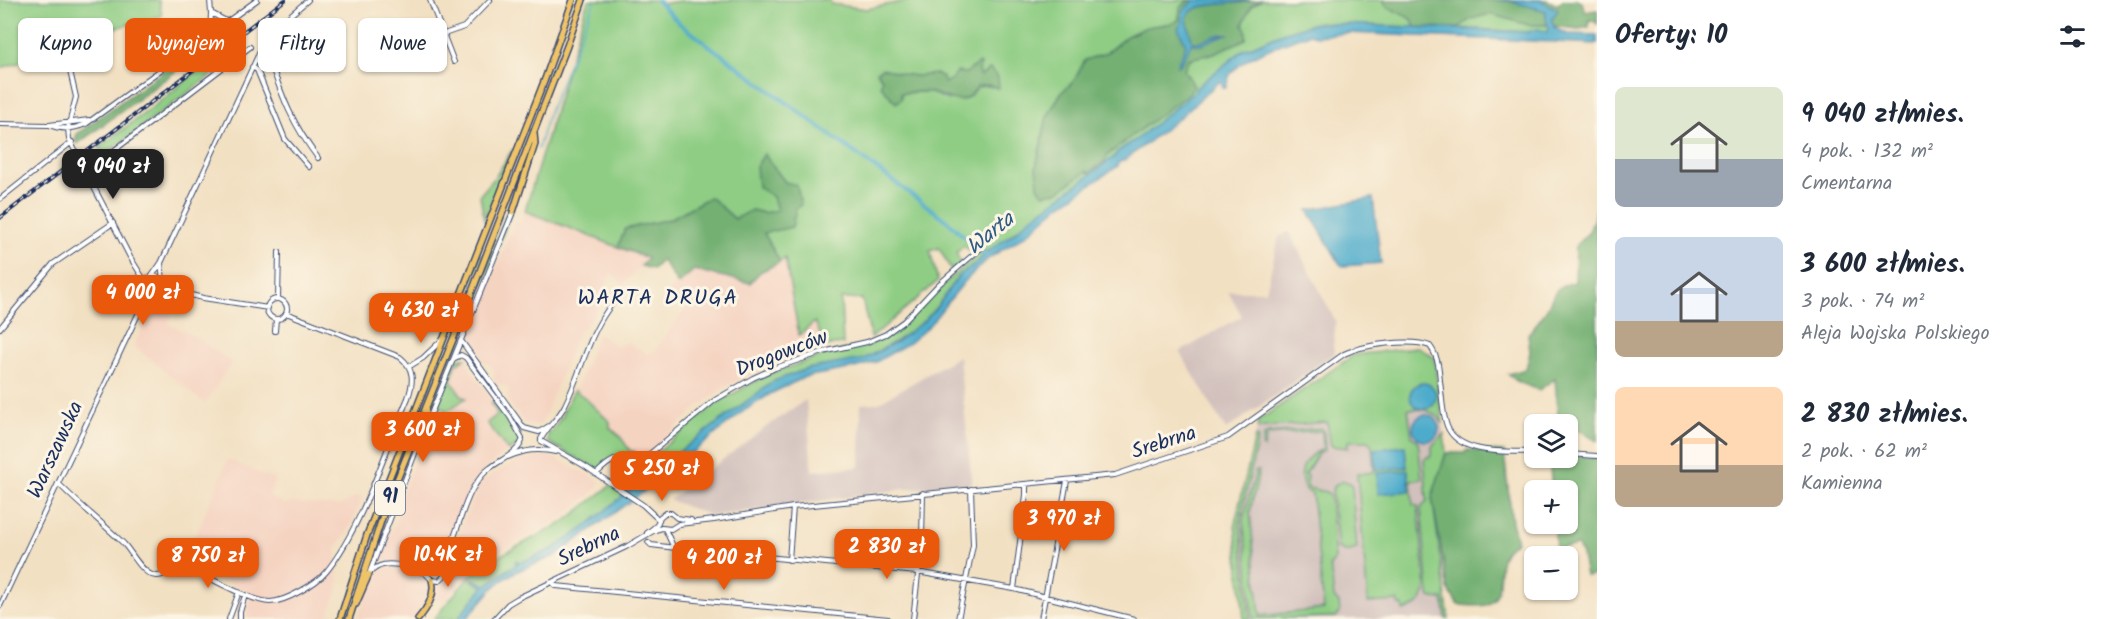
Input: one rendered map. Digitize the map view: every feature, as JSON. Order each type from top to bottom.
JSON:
[{"type":"main road","name":"91","points":[[340,619],[367,535],[545,79],[573,0]]},
{"type":"main road","name":"91","points":[[350,616],[383,515],[534,132],[583,0]]},
{"type":"main road","points":[[513,212],[535,144],[534,132]]},
{"type":"main road","points":[[419,443],[428,401]]},
{"type":"main road","points":[[350,616],[363,592],[369,574]]},
{"type":"main road","points":[[418,619],[429,603],[434,587],[431,578]]},
{"type":"street","points":[[210,0],[212,18]]},
{"type":"street","points":[[233,18],[258,0]]},
{"type":"street","points":[[287,18],[308,0]]},
{"type":"street","points":[[430,0],[437,18]]},
{"type":"street","points":[[447,33],[464,27],[490,0]]},
{"type":"street","points":[[212,13],[221,18]]},
{"type":"street","points":[[447,42],[454,62]]},
{"type":"street","points":[[87,171],[250,47]]},
{"type":"street","points":[[145,286],[161,263],[258,55]]},
{"type":"street","points":[[252,67],[257,70],[285,140],[309,167]]},
{"type":"street","points":[[70,72],[76,97],[68,135],[145,286],[153,295],[160,291],[176,291],[203,298],[268,308]]},
{"type":"street","points":[[0,124],[70,126],[86,124],[158,72]]},
{"type":"street","points":[[274,72],[294,124],[318,158]]},
{"type":"street","points":[[0,199],[72,142]]},
{"type":"street","points":[[369,574],[419,443],[513,212]]},
{"type":"street","points":[[0,328],[53,264],[113,223]]},
{"type":"street","name":"Drogowców","points":[[596,474],[620,458],[628,459],[635,466],[715,400],[765,372],[834,349],[867,342],[886,334],[904,321],[938,285],[980,250]]},
{"type":"street","points":[[278,299],[279,252]]},
{"type":"street","points":[[160,291],[164,284],[161,263]]},
{"type":"street","points":[[138,269],[159,278],[176,291]]},
{"type":"street","name":"Warszawska","points":[[0,606],[141,308],[145,286]]},
{"type":"street","name":"Warszawska","points":[[141,308],[153,295]]},
{"type":"street","points":[[276,319],[270,315],[268,308],[272,301],[278,299]]},
{"type":"street","points":[[276,319],[286,312],[285,304],[278,299]]},
{"type":"street","points":[[535,449],[571,392],[597,326],[612,304]]},
{"type":"street","points":[[58,483],[124,544],[150,575],[162,576],[177,564],[182,564],[245,595],[264,601],[284,600],[328,571],[353,529],[413,381],[410,366],[400,357],[286,312]]},
{"type":"street","points":[[274,331],[276,319]]},
{"type":"street","points":[[410,366],[423,358],[443,338]]},
{"type":"street","points":[[462,342],[521,425],[536,432],[554,422]]},
{"type":"street","name":"Srebrna","points":[[674,526],[793,507],[1115,475],[1228,437],[1344,354],[1353,350],[1412,342],[1430,346],[1437,358],[1446,424],[1453,438],[1472,448],[1524,451]]},
{"type":"street","points":[[455,358],[461,356],[466,358],[510,417],[525,448],[529,450]]},
{"type":"street","points":[[404,566],[437,581],[441,580],[446,556],[473,487],[485,472],[518,448],[530,431]]},
{"type":"street","points":[[536,432],[541,440],[643,505],[659,513],[670,513],[675,517],[670,542]]},
{"type":"street","points":[[500,460],[535,449],[562,454]]},
{"type":"street","points":[[1578,455],[1597,456]]},
{"type":"street","points":[[1041,619],[1067,481]]},
{"type":"street","points":[[1014,589],[1026,484]]},
{"type":"street","points":[[958,619],[974,544],[970,489]]},
{"type":"street","points":[[913,619],[922,539],[923,493]]},
{"type":"street","points":[[643,505],[659,520],[673,547]]},
{"type":"street","points":[[789,560],[793,507]]},
{"type":"street","points":[[659,520],[664,513]]},
{"type":"street","name":"Srebrna","points":[[675,517],[699,521]]},
{"type":"street","name":"Srebrna","points":[[637,540],[659,520]]},
{"type":"street","points":[[664,528],[674,526]]},
{"type":"street","name":"Srebrna","points":[[494,619],[508,604],[664,528]]},
{"type":"street","points":[[648,542],[651,545],[917,572],[1014,589],[1134,619]]},
{"type":"street","points":[[378,551],[383,564]]},
{"type":"street","points":[[431,578],[434,567],[446,556]]},
{"type":"street","points":[[369,574],[383,564],[434,567],[444,571]]},
{"type":"street","points":[[552,582],[556,586],[888,619]]},
{"type":"street","points":[[229,619],[239,592]]},
{"type":"street","points":[[240,619],[245,595]]},
{"type":"shaded area","points":[[525,211],[647,259],[623,285],[611,273],[594,316],[577,334],[542,423],[539,425],[525,424],[518,415],[520,411],[516,412],[507,401],[508,388],[494,381],[494,367],[480,360],[481,349],[475,346],[476,344],[465,342],[477,312],[481,313],[484,299],[515,220],[521,222]]},
{"type":"shaded area","points":[[1289,232],[1336,322],[1333,346],[1335,353],[1226,430],[1180,352],[1242,316],[1228,291],[1266,291],[1279,237]]},
{"type":"shaded area","points":[[785,258],[799,334],[815,321],[825,346],[764,368],[725,387],[698,407],[641,459],[634,451],[631,452],[619,435],[575,392],[598,333],[616,346],[628,342],[647,354],[654,351],[687,307],[662,298],[694,269],[750,283],[760,272]]},
{"type":"shaded area","points":[[155,303],[172,315],[168,323],[170,325],[193,335],[232,362],[205,404],[134,346]]},
{"type":"shaded area","points":[[1418,347],[1434,357],[1446,453],[1432,497],[1449,619],[1244,619],[1235,523],[1259,420],[1354,355]]},
{"type":"shaded area","points":[[959,356],[972,484],[904,489],[712,516],[669,500],[806,400],[812,471],[860,467],[861,404],[878,403]]},
{"type":"shaded area","points":[[465,358],[473,374],[494,402],[491,404],[499,414],[488,423],[508,451],[487,467],[470,488],[438,564],[425,568],[384,561],[380,552],[384,541],[398,520],[396,514],[401,496],[437,405],[443,408],[463,398],[451,378],[456,365]]},
{"type":"shaded area","points":[[548,455],[600,481],[596,490],[565,516],[482,561],[445,600],[434,600],[438,586],[446,577],[445,570],[481,483],[499,470],[520,460]]},
{"type":"shaded area","points":[[228,459],[275,480],[269,496],[284,504],[339,506],[357,496],[362,498],[348,531],[336,548],[339,586],[327,619],[248,619],[246,609],[252,594],[185,562]]},
{"type":"shaded area","points":[[384,566],[417,572],[427,576],[431,582],[429,598],[423,610],[414,619],[358,619],[373,572]]},
{"type":"green space","points":[[0,0],[159,0],[162,16],[125,18],[125,25],[113,28],[113,18],[18,18],[18,63],[0,68]]},
{"type":"green space","points":[[588,0],[659,0],[662,4],[724,0],[830,0],[831,4],[867,9],[910,0],[1189,0],[1180,8],[1179,19],[1174,23],[1147,27],[1127,36],[1106,53],[1085,60],[1074,81],[1061,93],[1047,117],[1036,167],[1057,192],[1104,162],[1108,155],[1120,145],[1183,97],[1192,85],[1184,70],[1189,59],[1214,53],[1243,27],[1251,6],[1262,0],[1383,0],[1388,7],[1412,19],[1415,27],[1316,23],[1285,32],[1243,50],[1137,139],[1118,151],[1114,157],[989,251],[978,246],[973,253],[964,246],[956,253],[961,263],[951,270],[939,248],[930,251],[938,281],[871,338],[862,299],[841,299],[843,344],[825,346],[815,322],[799,335],[785,258],[780,262],[764,233],[800,205],[764,155],[778,210],[764,213],[752,210],[735,219],[710,197],[670,219],[626,229],[618,247],[525,211]],"holes":[[[974,67],[980,76],[998,88],[979,87],[948,100],[928,92],[901,93],[881,86],[882,79],[898,76],[927,78],[943,84]]]},
{"type":"green space","points":[[1189,0],[1236,3],[1262,0],[1251,6],[1243,24],[1246,39],[1214,53],[1189,59],[1184,70],[1194,86],[1189,93],[1120,145],[1108,155],[1104,162],[1089,173],[1087,171],[1057,192],[1043,194],[1038,186],[1036,167],[1047,117],[1061,93],[1074,81],[1085,60],[1106,53],[1127,36],[1147,27],[1174,23],[1179,19],[1180,8]]},
{"type":"green space","points":[[1383,0],[1514,0],[1549,12],[1547,25],[1529,25],[1490,14],[1471,19],[1458,28],[1415,27],[1412,19],[1387,7]]},
{"type":"green space","points":[[1532,0],[1547,0],[1557,5],[1563,0],[1577,0],[1582,2],[1585,12],[1597,10],[1597,24],[1589,20],[1589,27],[1579,29],[1553,26],[1554,13]]},
{"type":"green space","points":[[1490,14],[1529,25],[1547,25],[1548,23],[1549,28],[1547,32],[1538,29],[1528,32],[1458,28],[1471,19]]},
{"type":"green space","points":[[979,63],[981,65],[978,71],[980,76],[990,69],[998,78],[999,88],[989,85],[978,86],[966,99],[960,100],[934,93],[917,92],[901,93],[901,99],[896,103],[881,86],[882,79],[877,71],[883,68],[916,76],[936,74],[943,77],[944,83],[952,80],[956,72],[966,73]]},
{"type":"green space","points":[[163,72],[174,72],[77,144],[75,140],[77,134]]},
{"type":"green space","points":[[196,72],[216,72],[104,155],[99,147]]},
{"type":"green space","points":[[533,143],[506,226],[450,361]]},
{"type":"green space","points":[[513,149],[484,220],[480,195],[496,176]]},
{"type":"green space","points":[[764,154],[785,182],[797,185],[801,205],[796,208],[792,227],[764,233],[780,262],[760,272],[750,283],[694,270],[678,284],[662,260],[653,269],[641,266],[647,258],[618,247],[625,229],[670,219],[710,197],[735,219],[752,210],[764,213],[777,210],[773,197],[758,187],[756,167]]},
{"type":"green space","points":[[1597,209],[1597,441],[1578,429],[1578,414],[1558,414],[1555,379],[1539,390],[1518,382],[1508,374],[1526,369],[1530,352],[1528,334],[1543,315],[1557,290],[1575,282],[1576,245],[1589,232]]},
{"type":"green space","points":[[980,253],[983,256],[958,276],[925,320],[896,341],[864,359],[807,369],[774,381],[652,472],[584,528],[553,549],[508,569],[486,585],[472,578],[471,580],[484,587],[458,619],[434,619],[468,578],[486,563],[564,522],[638,464],[643,464],[718,402],[767,375],[835,351],[870,345],[898,330],[949,279]]},
{"type":"green space","points":[[479,254],[482,254],[377,523],[346,619],[344,619],[384,499]]},
{"type":"green space","points":[[1418,347],[1434,357],[1443,424],[1433,413],[1408,409],[1412,437],[1418,441],[1422,479],[1411,481],[1413,505],[1418,506],[1426,587],[1419,603],[1403,611],[1403,605],[1398,605],[1398,601],[1368,603],[1357,474],[1374,472],[1372,446],[1369,441],[1348,441],[1348,448],[1331,446],[1327,422],[1257,428],[1259,420],[1354,355]]},
{"type":"green space","points":[[465,358],[456,365],[451,381],[466,398],[446,412],[437,405],[456,360]]},
{"type":"green space","points":[[574,390],[610,422],[610,428],[619,435],[631,452],[634,451],[633,460],[618,457],[597,470],[548,442],[548,434],[563,417],[562,414]]},
{"type":"green space","points":[[494,402],[502,415],[520,434],[519,445],[508,451],[487,423],[498,414],[491,404]]},
{"type":"green space","points":[[1322,428],[1325,450],[1318,453],[1305,475],[1308,488],[1330,495],[1335,560],[1330,565],[1334,597],[1339,603],[1340,613],[1336,617],[1253,619],[1243,520],[1256,471],[1259,471],[1250,512],[1260,616],[1324,609],[1312,494],[1305,488],[1302,478],[1304,464],[1323,448],[1322,431],[1267,435],[1264,448],[1262,447],[1264,436],[1268,433]]},
{"type":"green space","points":[[1444,434],[1446,453],[1432,497],[1449,619],[1446,619],[1443,599],[1430,598],[1429,595],[1421,508],[1427,501],[1424,459],[1432,455],[1432,446]]},
{"type":"green space","points":[[1255,437],[1258,438],[1240,521],[1250,619],[1244,619],[1235,523]]},
{"type":"green space","points":[[1467,450],[1504,452],[1512,522],[1517,542],[1508,548],[1503,556],[1494,600],[1483,606],[1458,605],[1448,589],[1432,497],[1446,453],[1465,453]]},
{"type":"green space","points":[[1578,456],[1597,458],[1597,575],[1586,576],[1578,546],[1556,546],[1555,534],[1578,534],[1578,480],[1551,480],[1550,468],[1578,468]]},
{"type":"green space","points":[[1344,481],[1352,486],[1357,549],[1347,552],[1338,548],[1332,491],[1336,484]]},
{"type":"water","points":[[1194,0],[1250,0],[1205,6],[1190,12],[1187,18],[1192,42],[1229,34],[1201,44],[1191,44],[1180,65],[1177,66],[1186,45],[1178,28],[1182,22],[1183,11]]},
{"type":"water","points":[[1497,0],[1540,0],[1558,10],[1552,19],[1554,28],[1568,34],[1597,35],[1597,44],[1347,33],[1316,36],[1309,34],[1254,56],[1235,68],[1226,88],[1223,88],[1219,82],[1179,118],[1125,160],[1119,162],[1118,166],[1059,206],[1026,235],[989,258],[966,280],[927,328],[909,343],[876,362],[805,377],[770,394],[745,410],[676,466],[665,472],[643,492],[555,556],[515,572],[501,581],[466,619],[458,619],[484,587],[473,581],[474,579],[486,585],[517,564],[515,562],[517,560],[519,563],[553,549],[584,528],[652,472],[774,381],[807,369],[864,359],[896,342],[925,320],[958,276],[1023,224],[1114,157],[1118,151],[1137,139],[1243,50],[1285,32],[1316,23],[1528,32],[1538,29],[1548,32],[1546,11]]},
{"type":"water","points":[[1373,198],[1381,263],[1343,266],[1308,210]]},
{"type":"water","points":[[1423,383],[1433,386],[1436,396],[1433,406],[1423,409],[1413,406],[1410,396],[1413,386]]},
{"type":"water","points":[[1426,415],[1436,418],[1439,428],[1436,438],[1426,441],[1416,438],[1413,428],[1416,418]]},
{"type":"water","points":[[1405,446],[1407,467],[1376,470],[1374,449]]},
{"type":"water","points":[[1408,470],[1410,491],[1378,494],[1377,473]]},
{"type":"waterway","points":[[538,149],[549,112],[595,0]]},
{"type":"waterway","name":"Warta","points":[[657,0],[680,24],[946,220],[987,257]]},
{"type":"railway","points":[[0,218],[285,0]]},
{"type":"district","name":"WARTA DRUGA","points":[[658,298]]}]
